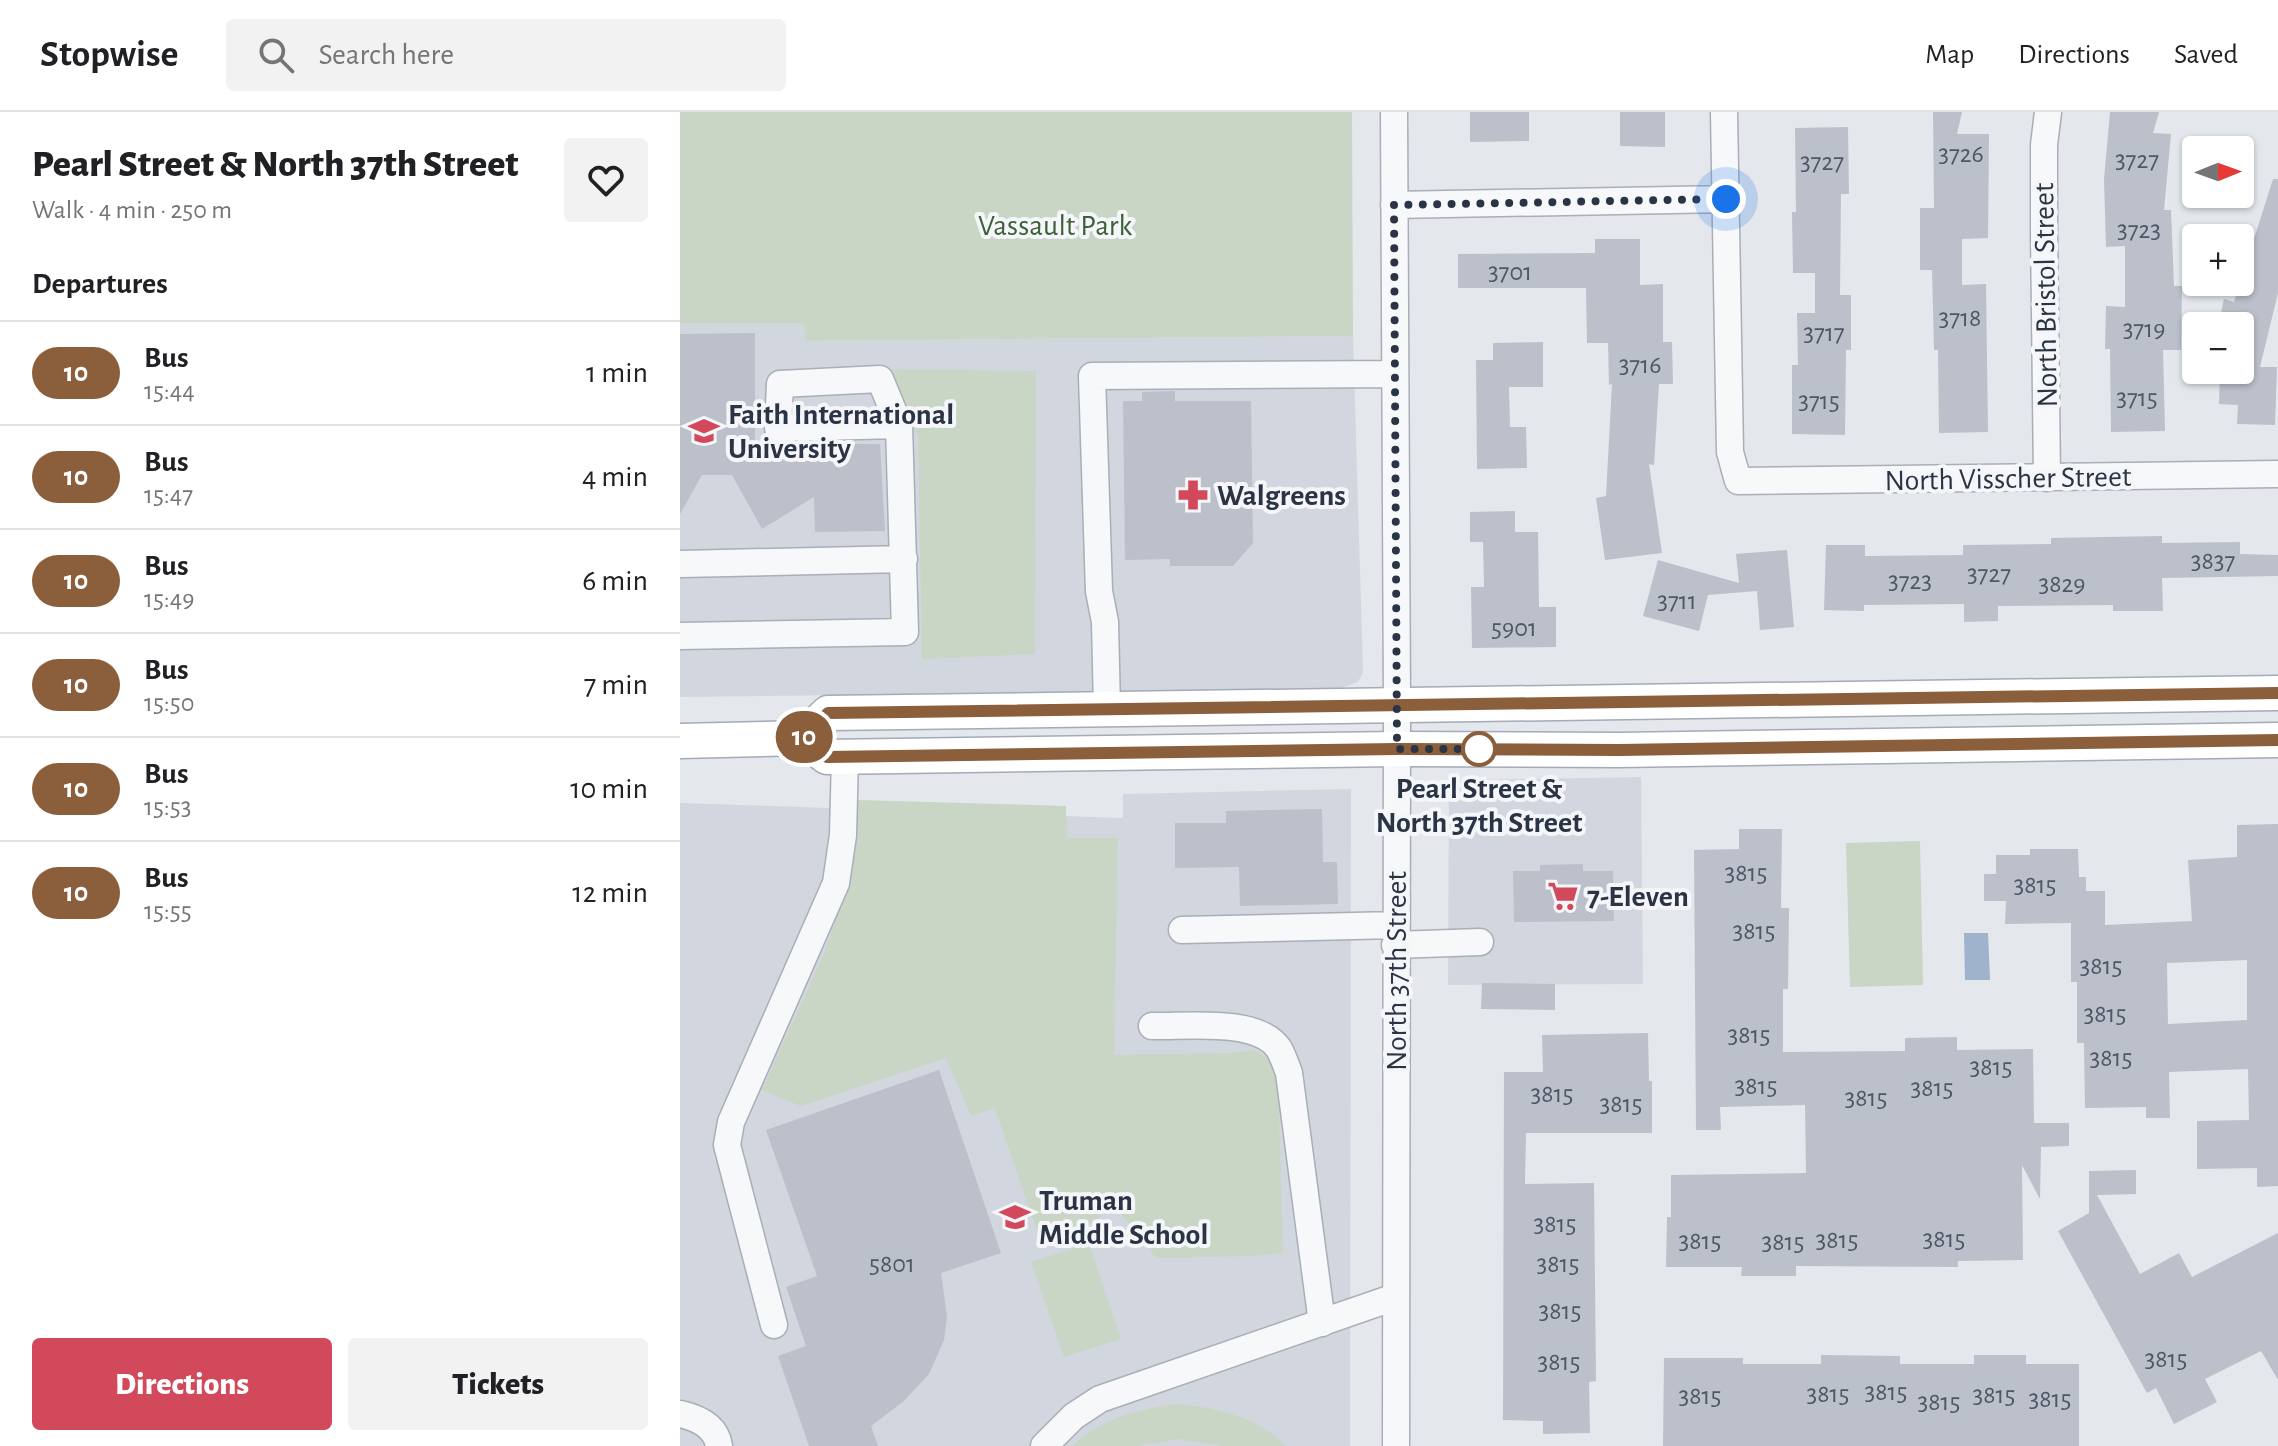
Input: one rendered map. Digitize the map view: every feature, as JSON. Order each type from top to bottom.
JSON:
[{"type":"main road","points":[[802,738],[828,713],[2278,693]]},
{"type":"main road","points":[[680,741],[802,738],[827,757],[845,757],[2278,740]]},
{"type":"street","name":"North 37th Street","points":[[1394,112],[1396,1446]]},
{"type":"street","points":[[1394,205],[1726,199],[1724,112]]},
{"type":"street","name":"North Bristol Street","points":[[2047,478],[2044,174],[2048,112]]},
{"type":"street","name":"North Visscher Street","points":[[1726,199],[1730,452],[1738,481],[2278,474]]},
{"type":"street","points":[[1107,709],[1105,622],[1099,591],[1092,376],[1395,374]]},
{"type":"street","points":[[680,636],[905,632],[899,425]]},
{"type":"street","points":[[680,564],[904,559]]},
{"type":"street","points":[[774,1325],[727,1145],[731,1122],[836,883],[843,835],[845,757]]},
{"type":"street","points":[[1182,930],[1395,935],[1480,942]]},
{"type":"street","points":[[1152,1026],[1233,1027],[1254,1031],[1278,1047],[1289,1073],[1322,1323]]},
{"type":"street","points":[[1044,1446],[1074,1416],[1100,1399],[1395,1297]]},
{"type":"street","points":[[680,1414],[701,1419],[718,1437],[719,1446]]},
{"type":"shaded area","points":[[680,323],[804,323],[805,341],[1353,336],[1363,672],[1358,682],[1339,689],[680,697]]},
{"type":"shaded area","points":[[1641,777],[1643,984],[1448,985],[1449,785],[1457,780]]},
{"type":"shaded area","name":"Truman Middle School","points":[[1351,789],[1350,1446],[680,1446],[680,803],[1123,818],[1123,794]]},
{"type":"green space","name":"Vassault Park","points":[[680,112],[1352,112],[1353,336],[805,341],[804,323],[680,323]]},
{"type":"green space","points":[[881,369],[1036,371],[1035,654],[922,659],[918,436],[893,378]]},
{"type":"green space","points":[[857,800],[1066,806],[1067,838],[1118,838],[1114,1055],[1255,1050],[1268,1058],[1278,1077],[1283,1253],[1156,1258],[1113,1204],[1092,1223],[1040,1240],[995,1108],[971,1116],[946,1058],[801,1106],[762,1090],[823,956],[849,882]]},
{"type":"green space","points":[[1920,841],[1923,985],[1850,987],[1846,843]]},
{"type":"green space","points":[[1089,1244],[1121,1339],[1064,1357],[1031,1262]]},
{"type":"green space","points":[[1178,1404],[1207,1408],[1250,1421],[1286,1446],[1222,1446],[1178,1439],[1138,1446],[1072,1446],[1122,1416]]},
{"type":"water","points":[[1964,933],[1988,933],[1990,980],[1965,980]]},
{"type":"building","points":[[1470,112],[1529,112],[1529,141],[1470,142]]},
{"type":"building","points":[[1620,112],[1665,112],[1665,147],[1620,146]]},
{"type":"building","points":[[1933,112],[1962,112],[1957,134],[1989,134],[1988,238],[1962,239],[1962,285],[1986,284],[1988,432],[1939,433],[1938,350],[1934,350],[1932,270],[1920,270],[1920,208],[1934,208]]},
{"type":"building","points":[[2110,112],[2159,112],[2153,133],[2171,134],[2164,210],[2171,210],[2174,286],[2182,286],[2181,350],[2163,350],[2165,431],[2111,432],[2110,349],[2105,349],[2106,306],[2125,307],[2125,246],[2106,247],[2104,179]]},
{"type":"building","points":[[1848,127],[1849,194],[1841,194],[1840,295],[1851,295],[1851,350],[1846,350],[1845,435],[1792,434],[1792,365],[1798,365],[1797,313],[1815,313],[1815,273],[1793,273],[1795,128]]},
{"type":"building","points":[[2273,179],[2278,179],[2278,293],[2260,367],[2277,367],[2275,425],[2237,424],[2238,405],[2219,404],[2220,384],[2254,384],[2254,312],[2221,312],[2224,299],[2234,302],[2236,296],[2254,296],[2254,239]]},
{"type":"building","points":[[1595,239],[1640,239],[1640,285],[1663,284],[1663,342],[1672,342],[1673,384],[1659,384],[1654,465],[1649,464],[1662,553],[1605,560],[1596,498],[1606,496],[1612,384],[1609,385],[1608,343],[1587,343],[1586,288],[1458,288],[1458,254],[1595,253]]},
{"type":"building","points":[[755,333],[755,440],[778,444],[880,444],[885,531],[815,532],[814,497],[762,529],[732,475],[702,475],[680,514],[680,334]]},
{"type":"building","points":[[1543,342],[1543,387],[1509,387],[1510,427],[1526,427],[1527,468],[1477,469],[1476,360],[1493,360],[1493,343]]},
{"type":"building","name":"Walgreens","points":[[1175,391],[1175,401],[1251,401],[1253,543],[1233,566],[1170,566],[1170,559],[1125,560],[1123,401],[1142,401],[1142,392]]},
{"type":"building","points":[[1515,511],[1515,532],[1538,532],[1539,607],[1556,607],[1556,647],[1472,648],[1471,587],[1484,587],[1483,542],[1470,542],[1470,512]]},
{"type":"building","points":[[2162,536],[2162,543],[2240,542],[2240,554],[2278,555],[2278,576],[2162,578],[2163,611],[2113,611],[2113,605],[1998,606],[1998,621],[1964,622],[1964,604],[1864,605],[1864,611],[1824,610],[1826,545],[1865,545],[1865,556],[1963,555],[1963,545],[2051,544],[2051,538]]},
{"type":"building","points":[[1787,550],[1794,627],[1760,630],[1757,591],[1708,595],[1699,631],[1643,616],[1658,560],[1739,583],[1736,554]]},
{"type":"building","points":[[1322,809],[1323,862],[1337,862],[1338,904],[1240,906],[1239,867],[1175,868],[1175,823],[1226,823],[1226,811]]},
{"type":"building","points":[[2278,824],[2278,1186],[2257,1187],[2257,1168],[2197,1169],[2197,1121],[2249,1120],[2248,1069],[2169,1072],[2170,1118],[2146,1118],[2146,1107],[2085,1108],[2084,1043],[2077,1043],[2077,982],[2071,982],[2071,923],[2005,924],[2006,901],[1984,901],[1984,874],[1996,874],[1996,855],[2030,855],[2030,849],[2078,849],[2079,877],[2086,877],[2086,891],[2105,891],[2105,925],[2192,921],[2188,860],[2237,857],[2237,825]],"holes":[[[2247,960],[2247,1020],[2168,1024],[2167,963]]]},
{"type":"building","points":[[1739,829],[1782,829],[1781,908],[1789,908],[1788,989],[1783,989],[1783,1052],[1905,1051],[1905,1038],[1957,1037],[1957,1050],[2033,1049],[2034,1123],[2069,1123],[2069,1146],[2041,1147],[2040,1199],[2022,1165],[2023,1260],[1958,1261],[1958,1267],[1796,1266],[1796,1276],[1741,1276],[1742,1267],[1666,1267],[1671,1175],[1806,1173],[1805,1105],[1720,1107],[1721,1130],[1696,1130],[1694,850],[1739,849]]},
{"type":"building","name":"7-Eleven","points":[[1583,864],[1583,871],[1613,871],[1614,921],[1514,922],[1513,871],[1540,871],[1540,865]]},
{"type":"building","points":[[1482,983],[1555,984],[1555,1010],[1481,1009]]},
{"type":"building","points":[[1648,1033],[1652,1133],[1526,1133],[1525,1184],[1594,1183],[1596,1381],[1589,1382],[1590,1433],[1543,1434],[1543,1421],[1503,1420],[1504,1072],[1543,1072],[1542,1035]]},
{"type":"building","points":[[939,1070],[1001,1253],[941,1273],[947,1317],[944,1340],[929,1374],[904,1401],[871,1426],[878,1446],[809,1446],[778,1356],[806,1346],[786,1287],[817,1276],[766,1130]]},
{"type":"building","points":[[2136,1170],[2136,1194],[2097,1195],[2140,1274],[2179,1253],[2192,1277],[2278,1233],[2278,1380],[2261,1351],[2205,1379],[2217,1402],[2174,1424],[2156,1388],[2147,1393],[2058,1231],[2089,1213],[2089,1171]]},
{"type":"building","points":[[1821,1355],[1900,1356],[1900,1364],[1974,1364],[1974,1355],[2026,1355],[2026,1364],[2079,1364],[2079,1446],[1663,1446],[1664,1358],[1743,1358],[1743,1364],[1821,1364]]},
{"type":"bus line","name":"10","points":[[2278,693],[828,713],[802,738],[827,757],[2278,740]]},
{"type":"place","name":"Faith International University","points":[[704,431]]},
{"type":"place","name":"Walgreens","points":[[1193,495]]},
{"type":"place","name":"Pearl Street & North 37th Street","points":[[1479,749]]},
{"type":"place","name":"7-Eleven","points":[[1563,896]]},
{"type":"place","name":"Truman Middle School","points":[[1015,1217]]},
{"type":"route","points":[[1479,749],[1490,749],[1397,749],[1394,205],[1726,199]]}]
